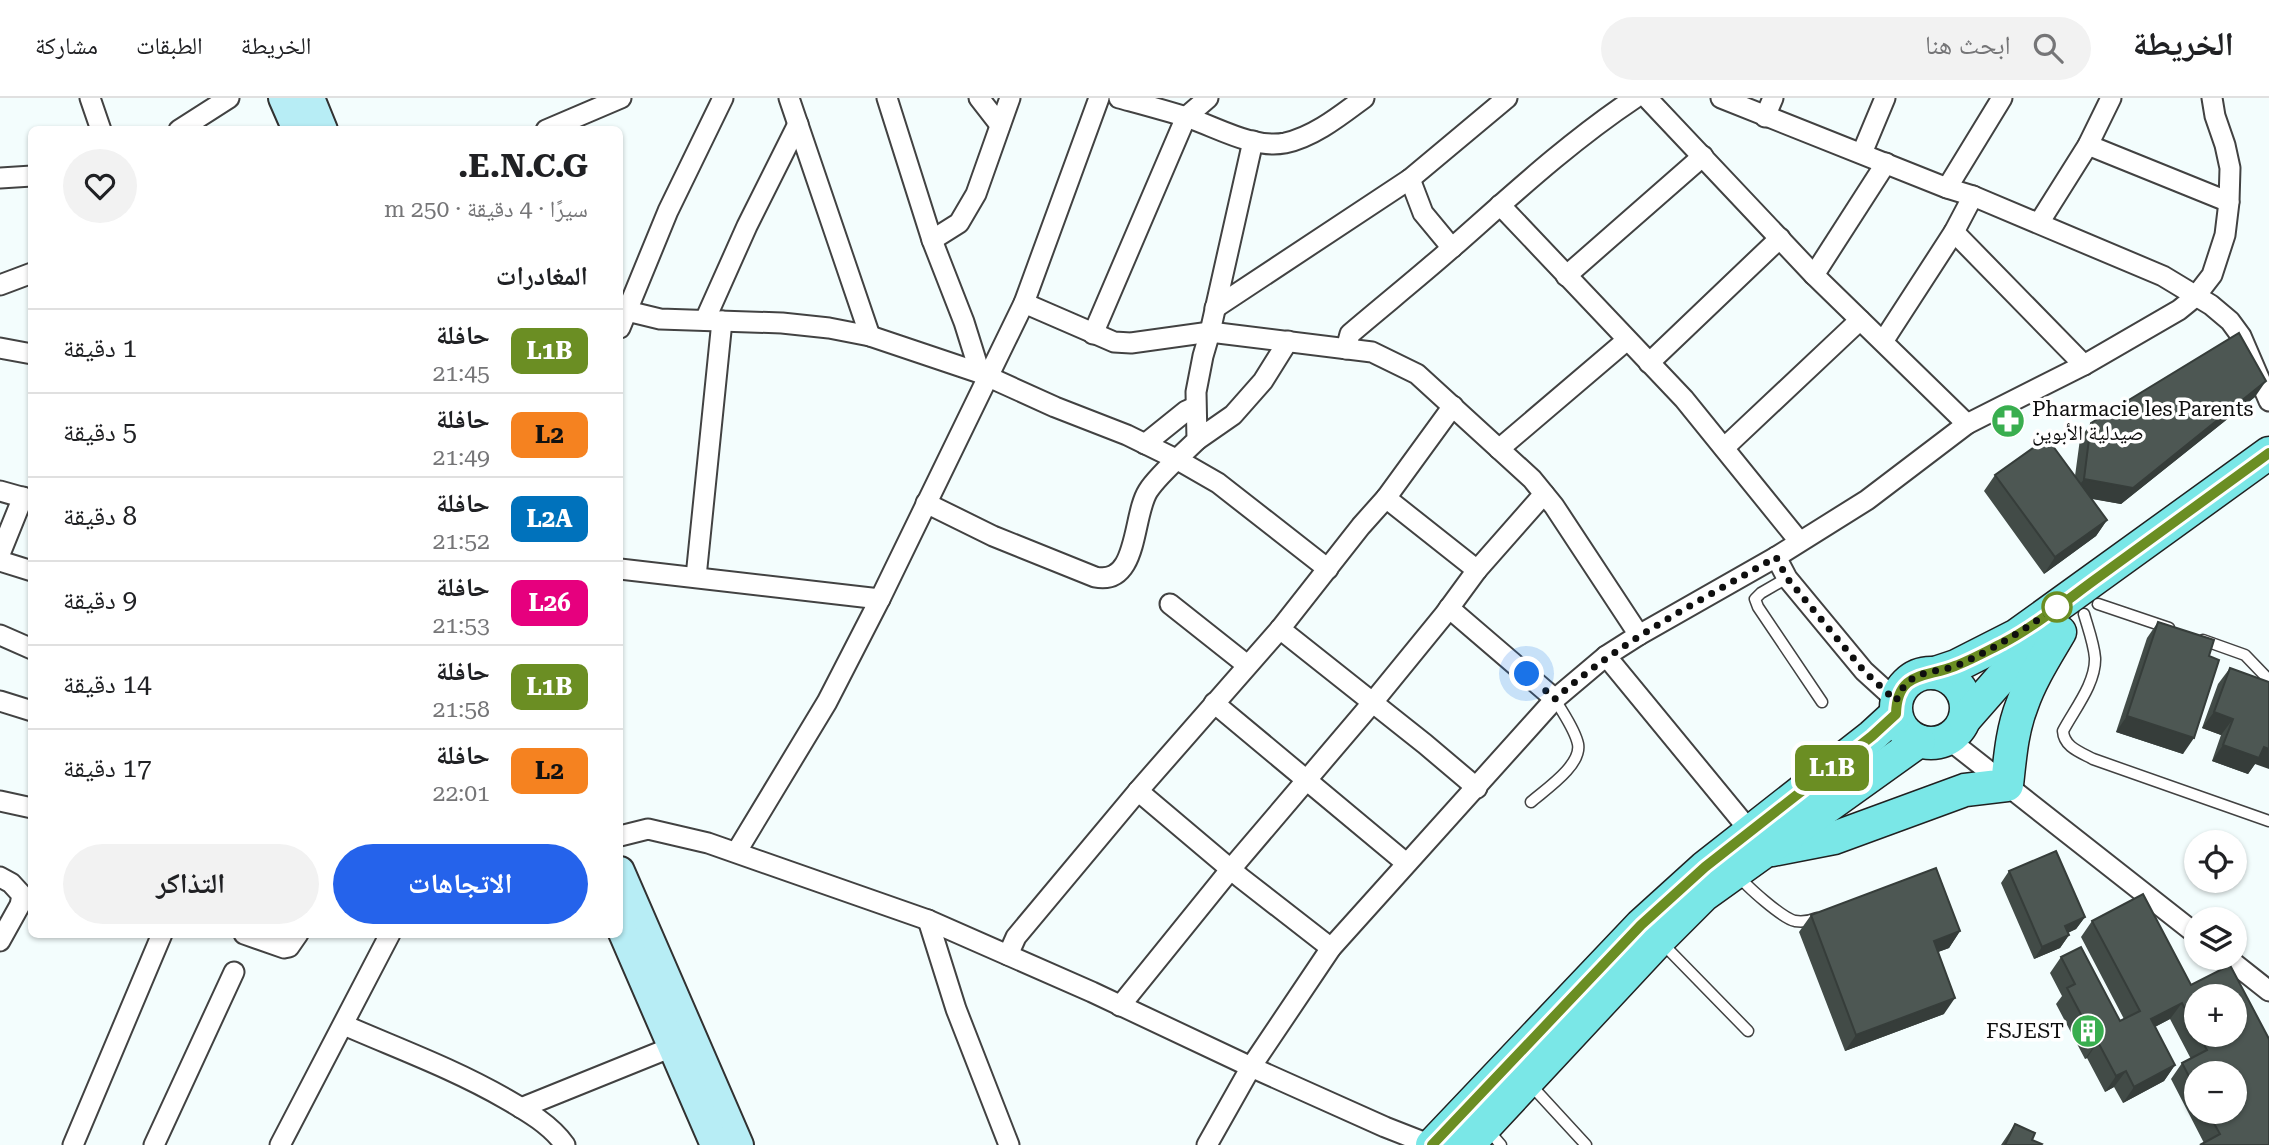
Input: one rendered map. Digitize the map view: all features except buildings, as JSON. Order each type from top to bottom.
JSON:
[{"type":"main road","points":[[283,98],[317,121]]},
{"type":"main road","points":[[1650,933],[1735,872],[1757,841],[1872,736],[1896,707],[1902,689],[1910,679],[1956,666],[2017,635],[2269,453]]},
{"type":"main road","points":[[1431,1145],[1480,1131],[1519,1072],[1650,933],[1705,867],[1757,841],[1944,733],[2015,665],[2269,479]]},
{"type":"main road","points":[[1757,841],[1834,838],[1965,790],[2007,785],[2012,743],[2021,705],[2035,675],[2081,617]]},
{"type":"main road","points":[[1935,673],[1951,678],[1962,690],[1966,702],[1944,733]]},
{"type":"main road","points":[[1896,707],[1900,725],[1909,735],[1944,733]]},
{"type":"main road","points":[[623,879],[684,1042],[715,1145]]},
{"type":"main road","points":[[623,931],[739,1145]]},
{"type":"street","points":[[90,98],[100,126]]},
{"type":"street","points":[[185,126],[229,98]]},
{"type":"street","points":[[555,126],[621,98]]},
{"type":"street","points":[[723,98],[668,211],[623,320],[713,320],[828,328],[870,336],[983,375],[1178,460],[1218,483],[1328,569]]},
{"type":"street","points":[[789,98],[870,336]]},
{"type":"street","points":[[887,98],[932,240],[983,375]]},
{"type":"street","points":[[979,98],[1000,125]]},
{"type":"street","points":[[932,240],[959,223],[976,194],[1010,98]]},
{"type":"street","points":[[737,851],[827,702],[926,503],[983,375],[1024,303],[1099,98]]},
{"type":"street","points":[[1119,98],[1186,117],[1253,141],[1286,143],[1307,135],[1364,98]]},
{"type":"street","points":[[1093,334],[1186,117],[1208,98]]},
{"type":"street","points":[[1215,308],[1410,179],[1507,98]]},
{"type":"street","points":[[1346,349],[1350,334],[1573,142],[1635,98]]},
{"type":"street","points":[[1647,98],[1814,275],[1968,424]]},
{"type":"street","points":[[1721,98],[1973,196],[2163,276],[2211,305],[2235,328],[2244,342],[2269,401]]},
{"type":"street","points":[[1765,117],[1773,98]]},
{"type":"street","points":[[1862,153],[1885,98]]},
{"type":"street","points":[[1947,188],[2001,98]]},
{"type":"street","points":[[2039,223],[2088,145],[2111,98]]},
{"type":"street","points":[[1207,1145],[1251,1068],[1331,948],[1555,699],[1606,656],[1776,557],[1867,500],[1968,424],[2084,365],[2179,310],[2195,297],[2212,275],[2225,235],[2229,202],[2230,168],[2215,116],[2213,98]]},
{"type":"street","points":[[696,578],[713,320],[747,226],[798,124]]},
{"type":"street","points":[[1198,440],[1195,407],[1203,356],[1253,141]]},
{"type":"street","points":[[2088,145],[2229,202]]},
{"type":"street","points":[[1566,276],[1703,156]]},
{"type":"street","points":[[1814,275],[1886,163]]},
{"type":"street","points":[[0,178],[28,176]]},
{"type":"street","points":[[1410,179],[1423,213],[1451,248]]},
{"type":"street","points":[[1884,340],[1954,232],[1973,196]]},
{"type":"street","points":[[1500,205],[1684,399],[1799,541]]},
{"type":"street","points":[[1954,232],[2084,365]]},
{"type":"street","points":[[1649,363],[1780,238]]},
{"type":"street","points":[[0,285],[28,274]]},
{"type":"street","points":[[1024,303],[1114,342],[1210,332],[1371,352],[1393,360],[1417,374],[1532,479],[1639,635]]},
{"type":"street","points":[[1724,448],[1860,320]]},
{"type":"street","points":[[1499,449],[1627,340]]},
{"type":"street","points":[[926,503],[1058,564],[1095,578],[1116,575],[1125,563],[1147,491],[1198,440],[1233,415],[1262,381],[1288,341]]},
{"type":"street","points":[[0,348],[28,353]]},
{"type":"street","points":[[1008,955],[1016,937],[1138,791],[1280,629],[1386,498],[1453,406]]},
{"type":"street","points":[[1145,444],[1186,411],[1195,407]]},
{"type":"street","points":[[0,491],[27,498],[0,554]]},
{"type":"street","points":[[1120,1006],[1230,870],[1373,702],[1477,570],[1544,494]]},
{"type":"street","points":[[1386,498],[1477,570]]},
{"type":"street","points":[[1776,557],[1787,578],[1896,707]]},
{"type":"street","points":[[0,561],[28,570]]},
{"type":"street","points":[[623,569],[880,599]]},
{"type":"street","points":[[1170,604],[1247,665]]},
{"type":"street","points":[[1449,608],[1555,699]]},
{"type":"street","points":[[1280,629],[1476,788]]},
{"type":"street","points":[[0,635],[28,647]]},
{"type":"street","points":[[1606,656],[1757,841]]},
{"type":"street","points":[[0,701],[28,710]]},
{"type":"street","points":[[1214,703],[1406,863]]},
{"type":"street","points":[[1944,733],[2184,925]]},
{"type":"street","points":[[1138,791],[1230,870],[1331,948]]},
{"type":"street","points":[[0,801],[28,807]]},
{"type":"street","points":[[623,835],[648,829],[737,851],[816,882],[928,920],[1251,1068],[1431,1145]]},
{"type":"street","points":[[0,877],[11,883],[22,895],[20,905],[0,941]]},
{"type":"street","points":[[928,920],[956,1009],[1009,1145]]},
{"type":"street","points":[[73,1145],[160,938]]},
{"type":"street","points":[[255,938],[284,948],[289,947],[295,938]]},
{"type":"street","points":[[280,1145],[388,938]]},
{"type":"street","points":[[2242,970],[2269,991]]},
{"type":"street","points":[[154,1145],[234,972]]},
{"type":"street","points":[[344,1025],[470,1079],[550,1128],[565,1145]]},
{"type":"street","points":[[521,1108],[684,1042]]},
{"type":"lane","points":[[1787,578],[1760,593],[1755,599],[1822,702]]},
{"type":"lane","points":[[2176,631],[2081,617],[2095,657],[2095,665],[2090,681],[2063,731],[2063,738],[2067,744],[2093,759],[2269,821]]},
{"type":"lane","points":[[2188,635],[2245,655],[2269,680]]},
{"type":"lane","points":[[1531,802],[1573,764],[1578,754],[1578,742],[1555,699]]},
{"type":"lane","points":[[1735,872],[1748,888],[1793,921],[1810,921],[1822,915]]},
{"type":"lane","points":[[1650,933],[1748,1031]]},
{"type":"lane","points":[[1519,1072],[1586,1145]]},
{"type":"bus line","name":"L1B","points":[[1432,1145],[1641,925],[1705,867],[1872,736],[1896,714],[1896,701],[1910,679],[1956,666],[2017,635],[2269,453]]},
{"type":"place","name":"Pharmacie les Parents صيدلية الأبوين","points":[[2008,421]]},
{"type":"place","name":"FSJEST","points":[[2088,1031]]},
{"type":"route","points":[[1527,674],[1555,699],[1606,656],[1776,557],[1787,578],[1864,671],[1896,701],[1910,679],[1970,660],[2017,635],[2057,607]]}]
